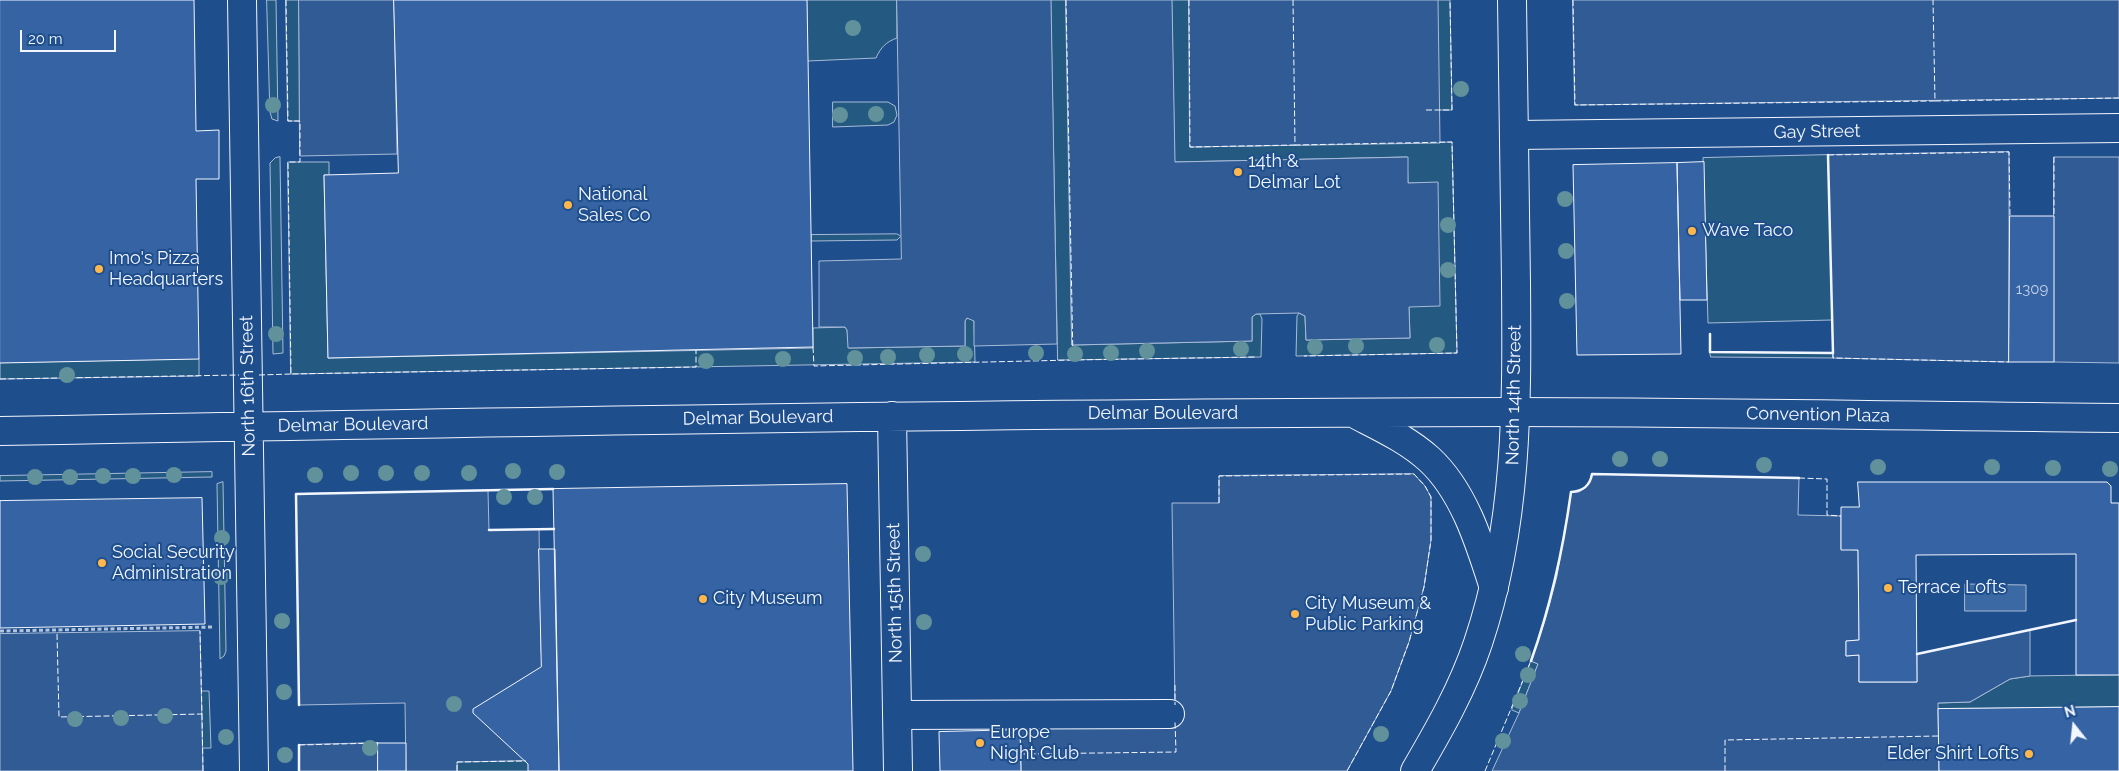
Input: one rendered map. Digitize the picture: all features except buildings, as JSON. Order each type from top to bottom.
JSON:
[{"type":"street","name":"North 16th Street","points":[[242,0],[254,771]]},
{"type":"street","name":"North 14th Street","points":[[1416,771],[1452,704],[1478,644],[1494,588],[1508,517],[1517,412],[1512,0]]},
{"type":"street","name":"Gay Street","points":[[1515,135],[2119,128]]},
{"type":"street","name":"Delmar Boulevard","points":[[0,431],[892,416],[1517,412]]},
{"type":"street","name":"Convention Plaza","points":[[1517,412],[2119,418]]},
{"type":"street","points":[[1354,413],[1410,444],[1430,460],[1447,481],[1474,530],[1494,588]]},
{"type":"street","name":"North 15th Street","points":[[892,416],[898,771]]},
{"type":"street","points":[[897,715],[1170,714]]},
{"type":"path","points":[[0,631],[214,627]]},
{"type":"shaded area","points":[[267,0],[276,0],[278,121],[272,119],[270,112]]},
{"type":"shaded area","points":[[286,0],[299,0],[300,121],[288,121]]},
{"type":"shaded area","points":[[299,0],[394,0],[397,154],[300,156]]},
{"type":"shaded area","points":[[807,0],[897,0],[897,38],[884,45],[876,58],[808,61]]},
{"type":"shaded area","points":[[897,0],[1051,0],[1057,344],[974,346],[974,321],[967,318],[965,321],[965,346],[848,348],[847,330],[845,327],[819,327],[819,261],[901,259]]},
{"type":"shaded area","points":[[1051,0],[1066,0],[1072,345],[1252,341],[1252,317],[1260,314],[1262,319],[1261,357],[1058,360]]},
{"type":"shaded area","name":"14th & Delmar Lot","points":[[1066,0],[1172,0],[1175,162],[1408,157],[1408,183],[1438,182],[1440,306],[1409,307],[1410,338],[1306,340],[1305,316],[1299,313],[1256,314],[1252,317],[1252,341],[1072,345]]},
{"type":"shaded area","points":[[1172,0],[1189,0],[1191,147],[1452,142],[1457,353],[1296,356],[1297,316],[1299,313],[1305,316],[1306,340],[1410,338],[1409,307],[1438,183],[1408,183],[1407,157],[1175,162]]},
{"type":"shaded area","points":[[1189,0],[1438,0],[1440,143],[1190,147]]},
{"type":"shaded area","points":[[1437,0],[1450,0],[1452,110],[1438,110]]},
{"type":"shaded area","points":[[1573,0],[2119,0],[2119,98],[1575,105]]},
{"type":"shaded area","points":[[833,102],[888,102],[895,106],[897,115],[894,122],[888,125],[833,127]]},
{"type":"shaded area","points":[[2009,152],[2009,362],[1833,358],[1828,155]]},
{"type":"shaded area","points":[[1828,155],[1832,320],[1708,323],[1703,158]]},
{"type":"shaded area","points":[[280,157],[283,353],[273,354],[270,163],[275,158]]},
{"type":"shaded area","points":[[2054,157],[2119,157],[2119,363],[2054,362]]},
{"type":"shaded area","points":[[288,162],[329,162],[329,175],[324,175],[328,358],[813,348],[813,328],[845,327],[849,348],[965,346],[965,321],[967,318],[974,320],[975,362],[291,374]]},
{"type":"shaded area","points":[[897,234],[901,236],[897,240],[811,241],[811,235]]},
{"type":"shaded area","points":[[1710,352],[1833,353],[1833,358],[1711,357]]},
{"type":"shaded area","points":[[199,359],[199,376],[0,379],[0,363]]},
{"type":"shaded area","points":[[212,472],[212,477],[0,481],[0,476]]},
{"type":"shaded area","name":"City Museum & Public Parking","points":[[1414,474],[1425,486],[1431,497],[1431,540],[1424,587],[1409,642],[1391,691],[1347,771],[1021,771],[1020,710],[1175,707],[1172,503],[1219,503],[1219,476]]},
{"type":"shaded area","points":[[1592,474],[1799,478],[1798,515],[1841,516],[1841,549],[1858,550],[1859,640],[1846,641],[1846,656],[1859,655],[1859,682],[1917,682],[1917,654],[2030,630],[2030,676],[2010,679],[1970,702],[1938,703],[1939,771],[1492,771],[1519,713],[1538,664],[1531,661],[1557,576],[1571,492],[1579,492],[1586,487]]},
{"type":"shaded area","points":[[223,482],[226,651],[220,659],[217,484]]},
{"type":"shaded area","points":[[488,491],[489,530],[539,529],[541,651],[558,760],[457,762],[457,771],[406,771],[405,703],[299,705],[296,494]]},
{"type":"shaded area","points":[[1965,584],[2026,585],[2026,611],[1965,611]]},
{"type":"shaded area","points":[[200,631],[203,771],[0,771],[0,634]]},
{"type":"shaded area","points":[[1531,661],[1538,664],[1519,713],[1512,710]]},
{"type":"shaded area","points":[[2119,675],[2119,707],[1938,709],[1937,703],[1970,702],[2010,679],[2030,676]]},
{"type":"shaded area","points":[[201,691],[209,691],[211,748],[202,748]]},
{"type":"shaded area","points":[[378,743],[378,771],[299,771],[299,745]]},
{"type":"shaded area","points":[[558,760],[559,771],[457,771],[457,762]]},
{"type":"fence","points":[[286,0],[288,121],[300,121],[300,162],[288,162],[291,374],[696,367],[696,350]]},
{"type":"fence","points":[[1066,0],[1073,360],[1255,357]]},
{"type":"fence","points":[[1189,0],[1190,147],[1295,145]]},
{"type":"fence","points":[[1293,0],[1295,145],[1452,142],[1457,353],[1304,356]]},
{"type":"fence","points":[[1426,110],[1452,110],[1450,0]]},
{"type":"fence","points":[[1573,0],[1575,105],[1935,101],[1933,0]]},
{"type":"fence","points":[[1935,101],[2119,98]]},
{"type":"fence","points":[[1828,155],[2009,152],[2010,216]]},
{"type":"fence","points":[[2054,157],[2054,216]]},
{"type":"fence","points":[[813,347],[814,366],[1073,360]]},
{"type":"fence","points":[[1833,353],[1833,358],[2009,362]]},
{"type":"fence","points":[[259,375],[291,374]]},
{"type":"fence","points":[[0,379],[239,375]]},
{"type":"fence","points":[[1219,503],[1219,476],[1414,474],[1425,486],[1431,497],[1431,540],[1424,587],[1409,642],[1391,691],[1347,771]]},
{"type":"fence","points":[[1799,478],[1827,479],[1827,515],[1841,516]]},
{"type":"fence","points":[[57,634],[59,717],[202,714],[200,631]]},
{"type":"fence","points":[[1485,771],[1531,661]]},
{"type":"fence","points":[[1175,685],[1175,705]]},
{"type":"fence","points":[[202,714],[203,771]]},
{"type":"fence","points":[[1021,754],[1176,752],[1175,722]]},
{"type":"fence","points":[[1725,771],[1725,740],[1938,736]]},
{"type":"fence","points":[[299,745],[378,743]]},
{"type":"fence","points":[[457,771],[457,762],[526,761]]},
{"type":"wall","points":[[1710,334],[1710,352],[1833,353],[1828,155]]},
{"type":"wall","points":[[1531,661],[1545,619],[1555,577],[1571,492],[1585,487],[1590,482],[1592,474],[1799,478]]},
{"type":"wall","points":[[299,705],[296,494],[553,489]]},
{"type":"wall","points":[[489,530],[554,529]]},
{"type":"wall","points":[[1917,654],[2076,620]]},
{"type":"wall","points":[[299,745],[299,771]]},
{"type":"place","name":"14th & Delmar Lot","points":[[1238,172]]},
{"type":"place","name":"National Sales Co","points":[[568,205]]},
{"type":"place","name":"Wave Taco","points":[[1692,231]]},
{"type":"place","name":"Imo's Pizza Headquarters","points":[[99,269]]},
{"type":"place","name":"Social Security Administration","points":[[102,563]]},
{"type":"place","name":"Terrace Lofts","points":[[1888,588]]},
{"type":"place","name":"City Museum","points":[[703,599]]},
{"type":"place","name":"City Museum & Public Parking","points":[[1295,614]]},
{"type":"place","name":"Europe Night Club","points":[[980,743]]},
{"type":"place","name":"Elder Shirt Lofts","points":[[2029,754]]}]
